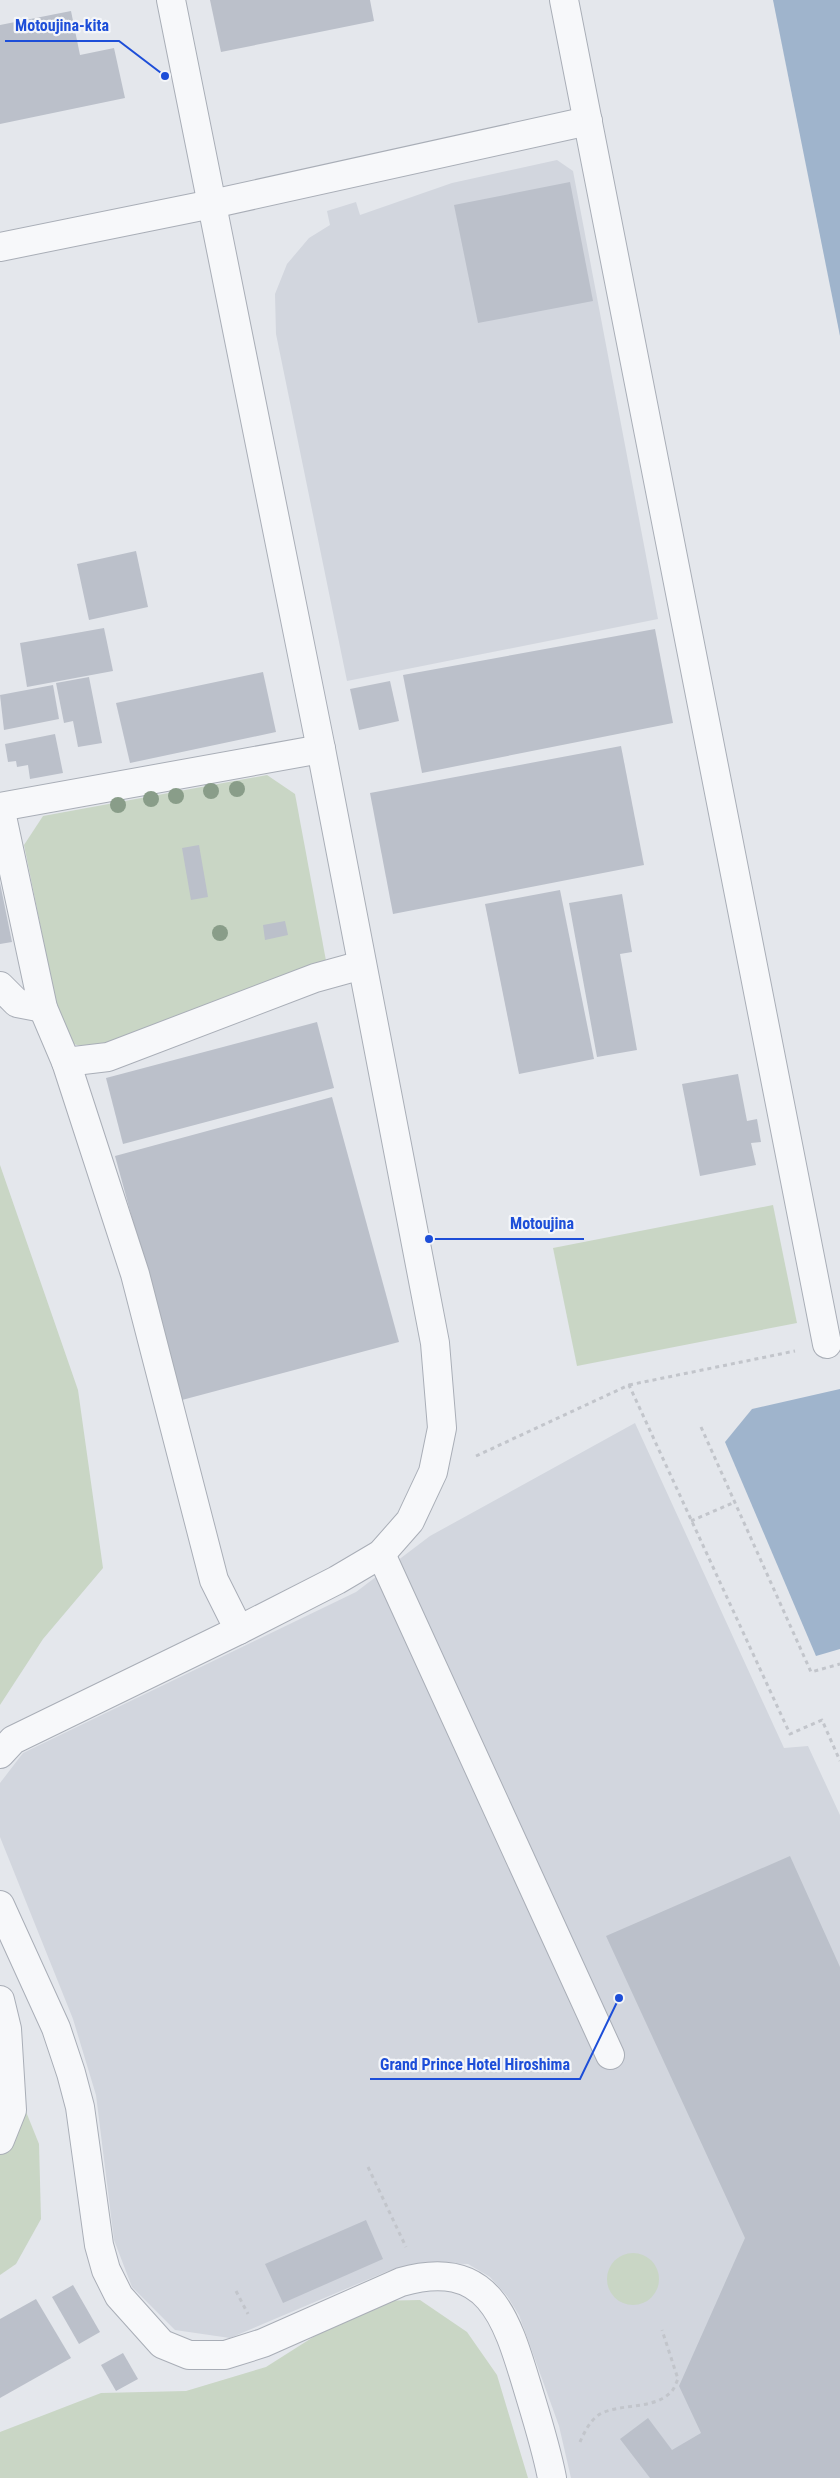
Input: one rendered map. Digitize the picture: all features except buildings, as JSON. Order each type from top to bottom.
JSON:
[{"type":"street","points":[[0,1754],[13,1740],[239,1630],[337,1580],[381,1554],[410,1521],[433,1472],[442,1428],[436,1344],[321,749],[171,0]]},
{"type":"street","points":[[564,0],[827,1344]]},
{"type":"street","points":[[0,247],[212,204],[588,121]]},
{"type":"street","points":[[239,1630],[214,1580],[135,1274],[66,1062],[43,1008],[0,807],[321,749]]},
{"type":"street","points":[[66,1062],[108,1057],[316,978],[362,965]]},
{"type":"street","points":[[0,986],[18,1003],[43,1008]]},
{"type":"street","points":[[381,1554],[610,2055]]},
{"type":"street","points":[[0,1904],[56,2028],[71,2073],[80,2107],[99,2245],[106,2270],[119,2296],[162,2344],[189,2355],[225,2355],[263,2343],[401,2282],[421,2276],[438,2275],[456,2278],[479,2290],[495,2304],[506,2323],[520,2362],[550,2467]]},
{"type":"street","points":[[0,2000],[8,2029],[12,2110],[0,2140]]},
{"type":"path","points":[[476,1456],[629,1385],[827,1344]]},
{"type":"path","points":[[629,1385],[790,1734],[822,1720],[840,1761]]},
{"type":"path","points":[[701,1427],[811,1672],[840,1664]]},
{"type":"path","points":[[691,1521],[735,1502]]},
{"type":"path","points":[[368,2167],[421,2276]]},
{"type":"path","points":[[550,2467],[575,2452],[589,2425],[599,2415],[616,2409],[638,2406],[670,2393],[678,2379],[662,2330]]},
{"type":"shaded area","points":[[557,160],[573,171],[658,619],[347,681],[276,334],[275,294],[287,264],[309,238],[330,225],[327,211],[356,202],[360,215],[452,183]]},
{"type":"shaded area","points":[[635,1423],[784,1748],[808,1746],[840,1815],[840,2478],[571,2478],[559,2426],[519,2315],[507,2296],[490,2277],[468,2264],[420,2263],[388,2271],[230,2338],[175,2330],[132,2287],[114,2240],[96,2095],[73,2019],[0,1837],[0,1783],[23,1753],[356,1592],[430,1536]]},
{"type":"green space","points":[[267,775],[295,794],[327,966],[99,1050],[64,1042],[24,845],[43,816]]},
{"type":"green space","points":[[0,1165],[78,1390],[103,1568],[43,1639],[0,1705]]},
{"type":"green space","points":[[773,1205],[797,1323],[577,1366],[553,1248]]},
{"type":"green space","points":[[0,2047],[39,2144],[41,2219],[16,2264],[0,2275]]},
{"type":"green space","points":[[633,2253],[643,2255],[651,2261],[657,2269],[659,2279],[657,2289],[651,2297],[643,2303],[633,2305],[623,2303],[615,2297],[609,2289],[607,2279],[609,2269],[615,2261],[623,2255]]},
{"type":"green space","points":[[420,2300],[467,2332],[497,2375],[528,2478],[0,2478],[0,2432],[101,2393],[186,2391],[266,2367],[370,2301]]},
{"type":"water","points":[[773,0],[840,0],[840,336]]},
{"type":"water","points":[[840,1389],[840,1649],[816,1656],[725,1442],[752,1409]]},
{"type":"place","name":"Motoujina-kita","points":[[165,76]]},
{"type":"place","name":"Motoujina","points":[[429,1239]]},
{"type":"place","name":"Grand Prince Hotel Hiroshima","points":[[619,1998]]}]
